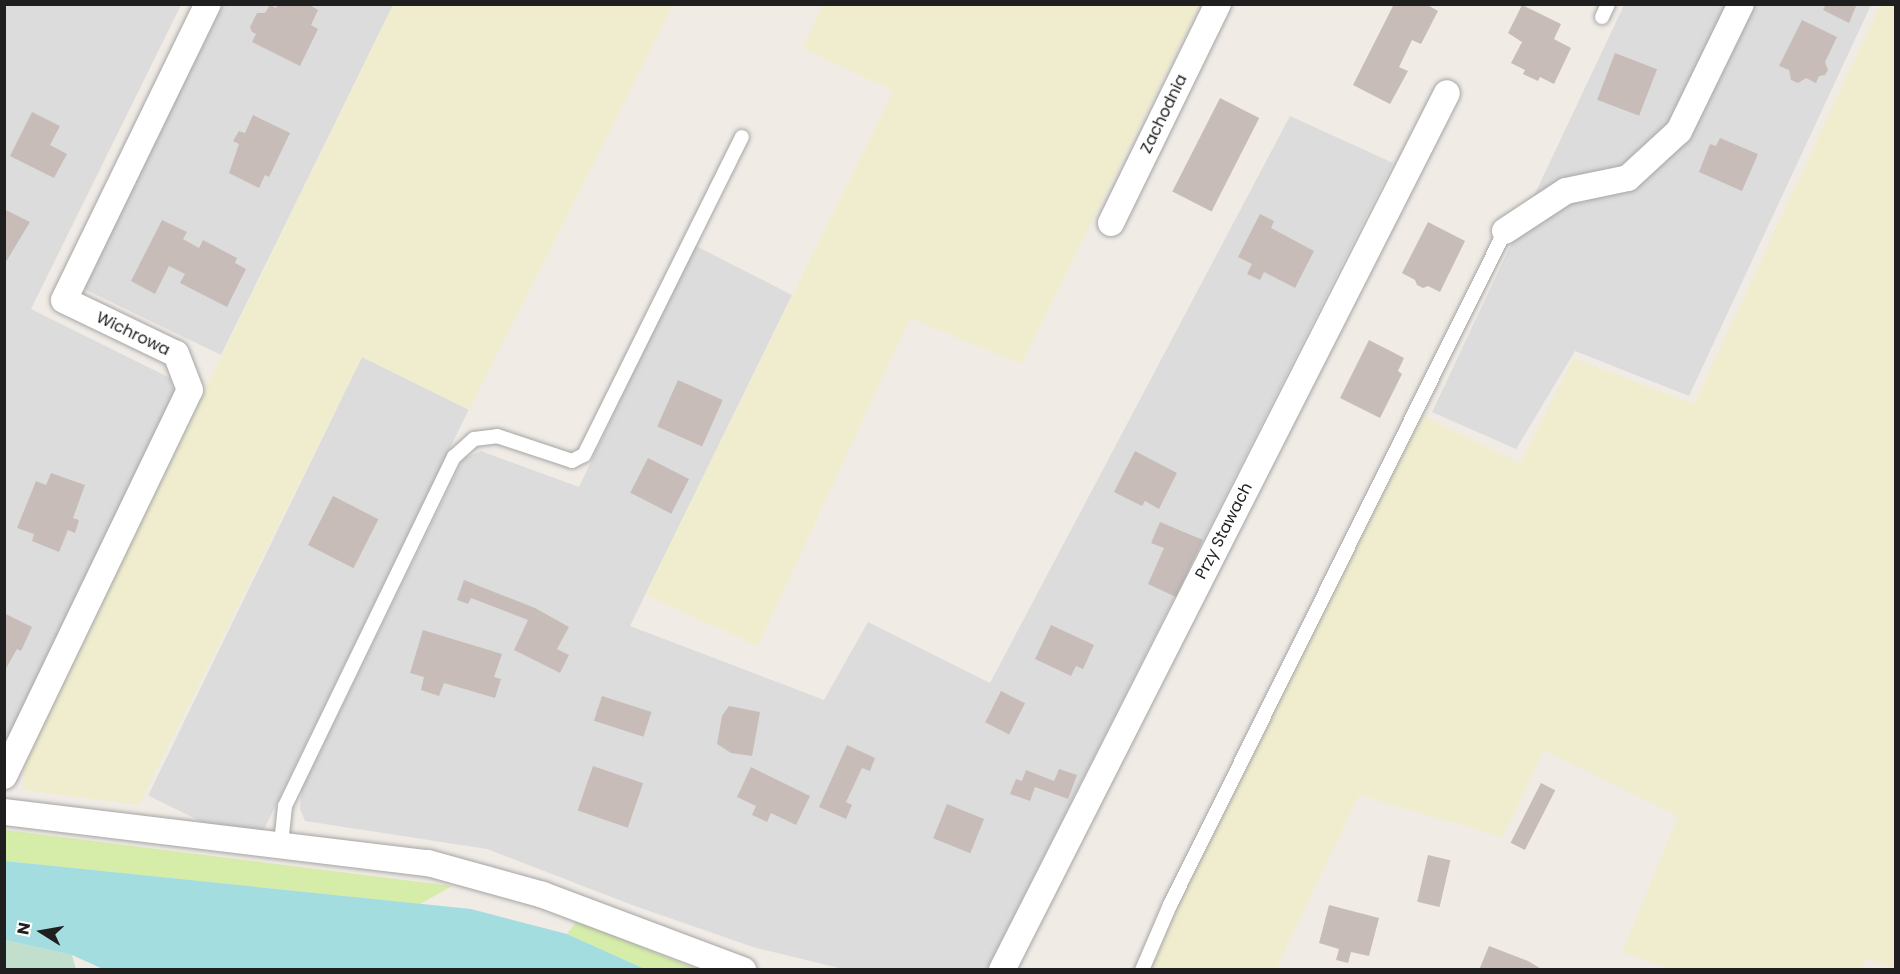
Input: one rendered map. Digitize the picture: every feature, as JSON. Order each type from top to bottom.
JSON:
[{"type":"street","name":"Wichrowa","points":[[4,776],[190,390],[176,354],[64,300],[208,4]]},
{"type":"street","name":"Zachodnia","points":[[1111,223],[1218,4]]},
{"type":"street","points":[[1505,231],[1566,191],[1628,178],[1679,131],[1740,4]]},
{"type":"street","name":"Przy Stawach","points":[[1002,969],[1447,93]]},
{"type":"street","points":[[4,812],[428,863],[543,895],[743,969]]},
{"type":"lane","points":[[281,844],[285,806],[454,456],[474,439],[497,436],[572,461],[584,455],[742,137]]},
{"type":"lane","points":[[1142,969],[1170,905],[1505,231]]},
{"type":"shaded area","points":[[823,4],[1199,5],[1021,364],[910,318],[758,646],[645,595],[893,91],[803,48]]},
{"type":"shaded area","points":[[5,5],[181,5],[31,309],[170,378],[177,402],[5,747]]},
{"type":"shaded area","points":[[223,5],[393,5],[221,355],[82,288]]},
{"type":"shaded area","points":[[393,5],[673,5],[469,410],[362,357],[139,805],[23,790],[25,758]]},
{"type":"shaded area","points":[[1624,5],[1871,5],[1689,396],[1575,351],[1516,449],[1432,412]]},
{"type":"shaded area","points":[[1880,5],[1895,5],[1895,969],[1867,958],[1861,969],[1670,969],[1622,952],[1678,816],[1544,750],[1503,837],[1359,795],[1276,969],[1142,970],[1416,412],[1520,463],[1573,358],[1694,404]]},
{"type":"shaded area","points":[[1290,116],[1393,163],[987,969],[843,969],[753,947],[632,905],[487,849],[305,821],[300,809],[301,791],[463,459],[481,451],[579,487],[694,245],[792,295],[630,626],[824,700],[868,622],[990,683]]},
{"type":"shaded area","points":[[362,357],[469,409],[255,848],[148,796]]},
{"type":"green space","points":[[5,830],[452,886],[420,904],[5,861]]},
{"type":"green space","points":[[578,920],[697,969],[645,969],[567,934]]},
{"type":"green space","points":[[5,940],[72,955],[76,969],[5,970]]},
{"type":"water","points":[[5,861],[471,909],[567,934],[645,969],[103,969],[72,955],[5,940]]},
{"type":"building","points":[[278,4],[308,4],[318,10],[311,25],[318,29],[300,66],[252,42],[256,34],[250,27],[257,13],[265,13],[270,5],[276,8]]},
{"type":"building","points":[[1394,4],[1426,4],[1438,11],[1421,44],[1412,40],[1399,67],[1408,71],[1390,104],[1353,85]]},
{"type":"building","points":[[1826,4],[1857,4],[1849,23],[1823,10]]},
{"type":"building","points":[[1522,5],[1561,24],[1554,39],[1571,48],[1554,84],[1540,77],[1538,81],[1523,74],[1525,70],[1511,63],[1522,42],[1508,33]]},
{"type":"building","points":[[1802,20],[1837,37],[1825,62],[1828,70],[1825,75],[1819,76],[1816,83],[1806,78],[1798,83],[1791,80],[1789,70],[1779,66]]},
{"type":"building","points":[[1615,53],[1657,69],[1639,116],[1597,100]]},
{"type":"building","points":[[1220,98],[1259,118],[1212,212],[1172,192]]},
{"type":"building","points":[[32,112],[60,126],[50,145],[67,154],[54,178],[10,156]]},
{"type":"building","points":[[253,115],[290,133],[269,177],[265,175],[259,188],[229,173],[239,144],[233,141],[239,131],[245,133]]},
{"type":"building","points":[[1720,138],[1758,154],[1742,191],[1699,172],[1710,144],[1716,146]]},
{"type":"building","points":[[4,209],[30,222],[4,265]]},
{"type":"building","points":[[1260,214],[1274,221],[1271,228],[1314,251],[1295,288],[1264,272],[1260,280],[1247,274],[1252,264],[1238,257]]},
{"type":"building","points":[[162,220],[187,232],[183,239],[199,248],[203,240],[237,258],[235,263],[246,269],[227,307],[180,283],[185,274],[169,266],[155,294],[131,281]]},
{"type":"building","points":[[1428,222],[1465,241],[1440,292],[1428,286],[1423,288],[1417,285],[1415,280],[1402,273]]},
{"type":"building","points":[[1369,340],[1404,358],[1398,371],[1402,374],[1380,418],[1340,398]]},
{"type":"building","points":[[678,380],[723,400],[702,447],[657,427]]},
{"type":"building","points":[[1135,451],[1177,473],[1159,509],[1145,501],[1142,506],[1114,492]]},
{"type":"building","points":[[648,458],[689,479],[671,514],[630,493]]},
{"type":"building","points":[[51,473],[85,485],[73,518],[79,520],[75,533],[68,530],[59,552],[32,541],[34,534],[17,528],[36,481],[46,485]]},
{"type":"building","points":[[333,496],[378,519],[353,568],[308,545]]},
{"type":"building","points":[[1160,522],[1203,540],[1176,597],[1148,584],[1164,548],[1151,543]]},
{"type":"building","points":[[464,580],[535,608],[569,627],[557,649],[569,655],[560,673],[514,650],[528,620],[471,598],[468,604],[457,600]]},
{"type":"building","points":[[4,613],[32,627],[21,651],[17,649],[4,672]]},
{"type":"building","points":[[1051,625],[1094,645],[1083,669],[1076,666],[1071,676],[1035,659]]},
{"type":"building","points":[[423,630],[502,654],[494,677],[501,679],[495,698],[444,683],[439,696],[421,690],[424,677],[410,673]]},
{"type":"building","points":[[1001,691],[1025,703],[1009,734],[985,722]]},
{"type":"building","points":[[602,696],[651,712],[643,737],[594,721]]},
{"type":"building","points":[[729,706],[760,712],[752,756],[731,753],[717,744],[722,716]]},
{"type":"building","points":[[847,745],[875,758],[870,771],[862,768],[846,802],[852,805],[846,819],[819,807]]},
{"type":"building","points":[[593,766],[643,783],[628,828],[578,810]]},
{"type":"building","points":[[751,767],[810,796],[796,825],[771,813],[767,822],[752,815],[756,806],[737,797]]},
{"type":"building","points":[[1059,769],[1077,775],[1068,799],[1035,787],[1030,801],[1010,794],[1016,779],[1022,781],[1026,770],[1054,781]]},
{"type":"building","points":[[1541,783],[1555,790],[1525,850],[1511,843]]},
{"type":"building","points":[[947,804],[984,819],[970,853],[933,838]]},
{"type":"building","points":[[1428,855],[1450,860],[1440,907],[1417,902]]},
{"type":"building","points":[[1329,905],[1379,918],[1369,956],[1351,952],[1348,963],[1336,960],[1339,949],[1319,943]]},
{"type":"building","points":[[1489,946],[1528,961],[1543,970],[1479,970]]}]
